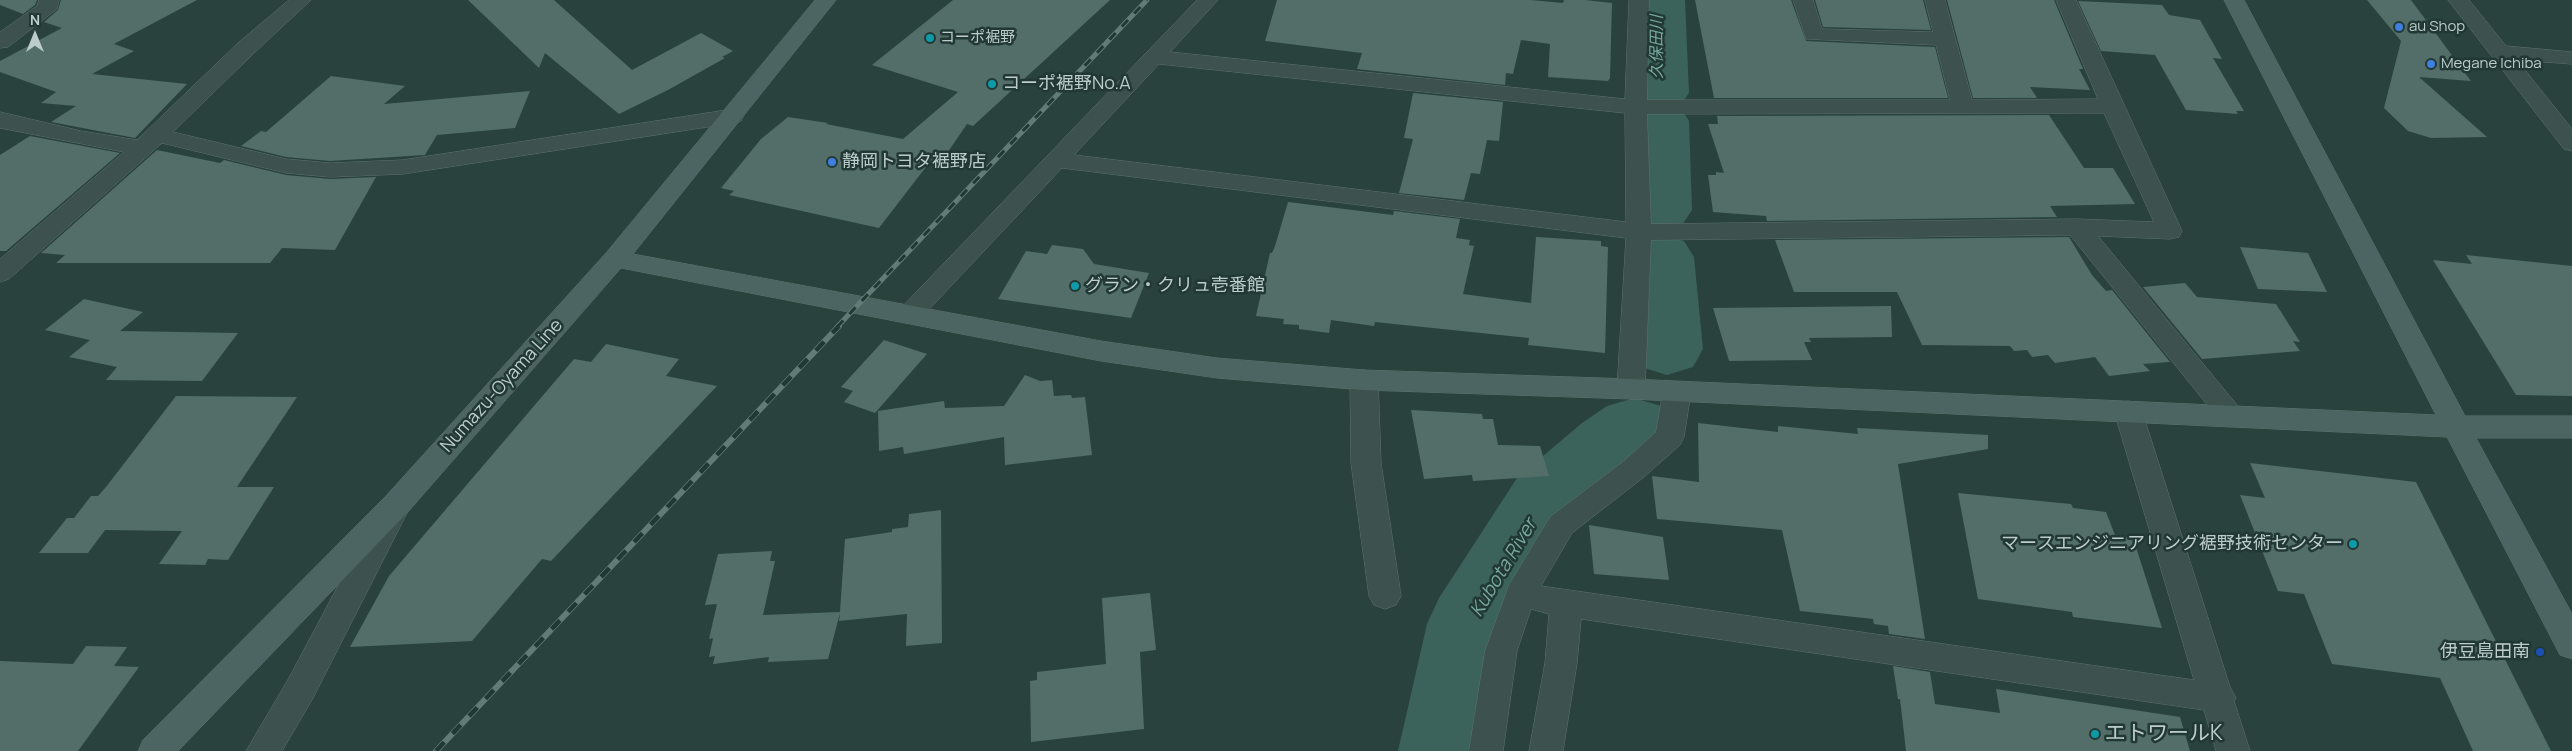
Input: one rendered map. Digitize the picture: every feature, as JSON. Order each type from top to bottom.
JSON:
[{"type":"street","points":[[0,42],[47,9],[49,0]]},
{"type":"street","points":[[0,273],[149,142],[246,48],[301,0]]},
{"type":"street","name":"Numazu-Oyama Line","points":[[155,751],[396,505],[615,259],[826,0]]},
{"type":"street","points":[[910,314],[1208,0]]},
{"type":"street","points":[[1631,389],[1640,232],[1636,107],[1639,0]]},
{"type":"street","points":[[1803,0],[1813,35],[1947,39]]},
{"type":"street","points":[[1935,0],[1947,39],[1963,106]]},
{"type":"street","points":[[1055,160],[1640,232],[2077,227],[2170,230],[2112,106],[2066,0]]},
{"type":"street","points":[[2234,0],[2456,427],[2572,645]]},
{"type":"street","points":[[2458,0],[2572,144]]},
{"type":"street","points":[[2500,52],[2572,58]]},
{"type":"street","points":[[1155,57],[1636,107],[2112,106]]},
{"type":"street","points":[[0,119],[1,121],[81,138],[149,142],[286,166],[339,170],[421,165],[733,116]]},
{"type":"street","points":[[2077,227],[2232,416]]},
{"type":"street","points":[[615,259],[1110,353],[1217,368],[1364,380],[1631,389],[2456,427],[2572,427]]},
{"type":"street","points":[[1364,380],[1366,463],[1385,596]]},
{"type":"street","points":[[1486,751],[1502,651],[1520,594],[1561,525],[1634,469],[1670,437],[1677,392]]},
{"type":"street","points":[[2128,411],[2233,751]]},
{"type":"street","points":[[263,751],[301,688],[396,505]]},
{"type":"street","points":[[1520,594],[1566,604],[2218,698]]},
{"type":"street","points":[[1546,751],[1561,663],[1566,604]]},
{"type":"building","points":[[0,0],[37,0],[35,5],[23,14],[0,5]]},
{"type":"building","points":[[61,0],[197,0],[114,44],[134,51],[92,74],[187,84],[135,138],[51,122],[76,106],[41,103],[56,92],[0,72],[0,61],[62,28],[44,22],[58,10]]},
{"type":"building","points":[[468,0],[554,0],[632,70],[701,33],[733,51],[722,57],[725,58],[668,90],[619,114],[545,53],[539,68]]},
{"type":"building","points":[[953,0],[1110,0],[973,126],[967,124],[939,165],[929,163],[879,228],[729,195],[734,191],[721,188],[761,139],[788,117],[828,123],[826,124],[903,139],[958,92],[872,65]]},
{"type":"building","points":[[1277,0],[1531,0],[1563,3],[1564,0],[1585,0],[1612,3],[1610,78],[1608,81],[1548,77],[1550,44],[1521,40],[1513,74],[1506,73],[1505,85],[1357,69],[1362,53],[1265,41]]},
{"type":"building","points":[[1695,0],[1791,0],[1806,41],[1935,47],[1948,98],[1714,98]]},
{"type":"building","points":[[1815,0],[1923,0],[1931,30],[1823,27]]},
{"type":"building","points":[[1947,0],[2054,0],[2083,69],[2079,69],[2090,90],[2030,87],[2037,98],[1973,98]]},
{"type":"building","points":[[2367,0],[2411,0],[2471,81],[2419,77],[2487,137],[2431,138],[2408,131],[2384,108],[2401,41]]},
{"type":"building","points":[[2078,1],[2162,5],[2169,15],[2200,20],[2222,59],[2213,58],[2244,111],[2236,111],[2238,114],[2186,110],[2155,55],[2101,51]]},
{"type":"building","points":[[331,76],[405,86],[384,104],[530,91],[515,128],[437,135],[425,155],[330,161],[286,157],[241,146],[261,131],[266,132]]},
{"type":"building","points":[[1413,93],[1503,102],[1499,141],[1487,140],[1480,174],[1471,173],[1464,200],[1399,193],[1413,139],[1404,138]]},
{"type":"building","points":[[2049,115],[2084,168],[2113,168],[2135,204],[2050,206],[2057,217],[1767,221],[1766,216],[1713,212],[1708,175],[1716,175],[1716,172],[1724,173],[1708,124],[1718,124],[1717,116]]},
{"type":"building","points":[[30,136],[120,153],[6,251],[0,251],[0,155]]},
{"type":"building","points":[[157,150],[220,163],[224,160],[286,175],[330,179],[376,177],[335,250],[282,248],[270,263],[56,263],[65,255],[41,253]]},
{"type":"building","points":[[1288,202],[1393,215],[1394,211],[1460,219],[1456,238],[1470,240],[1469,245],[1474,246],[1463,294],[1531,303],[1536,237],[1601,241],[1601,246],[1608,247],[1605,353],[1528,345],[1529,338],[1375,322],[1374,326],[1331,320],[1329,333],[1299,329],[1299,325],[1283,324],[1284,319],[1256,316],[1270,253],[1272,253],[1275,246]]},
{"type":"building","points":[[2069,237],[2092,275],[2106,291],[2112,290],[2170,362],[2143,364],[2150,371],[2109,376],[2095,357],[2055,363],[2048,355],[2032,357],[2027,350],[2014,351],[2010,346],[1922,345],[1897,292],[1794,292],[1775,240]]},
{"type":"building","name":"グラン・クリュ壱番館","points":[[1052,245],[1083,249],[1094,264],[1149,273],[1131,318],[998,299],[1026,251],[1047,254]]},
{"type":"building","points":[[2240,247],[2308,253],[2327,292],[2258,289]]},
{"type":"building","points":[[2466,255],[2572,266],[2572,396],[2516,395],[2433,260],[2472,264]]},
{"type":"building","points":[[2185,283],[2197,297],[2276,304],[2300,342],[2293,341],[2300,351],[2202,359],[2143,287]]},
{"type":"building","points":[[84,299],[143,312],[120,331],[238,333],[202,381],[106,380],[117,367],[69,357],[90,340],[45,330]]},
{"type":"building","points":[[1891,306],[1892,337],[1809,338],[1811,342],[1804,342],[1812,360],[1729,361],[1713,308]]},
{"type":"building","points":[[884,340],[927,354],[875,413],[844,402],[853,391],[841,387]]},
{"type":"building","points":[[606,344],[679,359],[666,376],[717,386],[551,561],[542,559],[472,641],[350,647],[389,576],[574,359],[591,362]]},
{"type":"building","points":[[1025,375],[1040,381],[1052,380],[1054,396],[1071,395],[1072,398],[1085,397],[1092,455],[1005,465],[1004,437],[904,454],[903,447],[879,451],[878,411],[944,401],[945,408],[1004,406]]},
{"type":"building","points":[[176,396],[297,397],[237,487],[274,487],[228,560],[208,559],[205,565],[159,564],[182,531],[105,530],[88,553],[39,553],[67,518],[74,518],[91,496],[98,496],[106,487]]},
{"type":"building","points":[[1411,410],[1482,414],[1483,419],[1493,419],[1498,445],[1540,446],[1549,476],[1473,481],[1472,475],[1424,479]]},
{"type":"building","points":[[1698,423],[1778,432],[1778,426],[1858,434],[1857,428],[1988,435],[1988,449],[1898,464],[1925,639],[1889,634],[1888,626],[1874,624],[1873,619],[1800,611],[1782,530],[1657,519],[1652,476],[1699,482]]},
{"type":"building","name":"マースエンジニアリング裾野技術センター","points":[[2250,463],[2416,482],[2551,751],[2473,751],[2440,678],[2332,664],[2304,594],[2278,591],[2240,495],[2265,498]]},
{"type":"building","points":[[1958,493],[2071,504],[2073,508],[2106,512],[2115,535],[2133,538],[2162,628],[2073,617],[2072,612],[1978,599]]},
{"type":"building","points":[[941,510],[942,643],[906,646],[907,614],[839,621],[840,613],[828,659],[768,662],[769,657],[713,664],[715,656],[709,657],[713,638],[709,639],[717,604],[705,605],[718,554],[772,551],[770,561],[775,561],[763,615],[840,612],[845,539],[892,532],[892,529],[908,527],[909,514]]},
{"type":"building","points":[[1589,525],[1663,537],[1669,580],[1594,574]]},
{"type":"building","points":[[1150,593],[1156,650],[1140,652],[1144,729],[1031,742],[1030,681],[1037,680],[1037,672],[1106,664],[1102,598]]},
{"type":"building","points":[[86,646],[127,647],[114,666],[139,667],[78,751],[0,751],[0,661],[73,664]]},
{"type":"building","name":"エトワールK","points":[[1893,666],[1930,672],[1935,704],[2000,713],[1996,689],[2180,717],[2190,751],[1906,751],[1900,699],[1898,699]]},
{"type":"waterway","name":"久保田川","points":[[1658,0],[1659,93]]},
{"type":"waterway","name":"久保田川","points":[[1659,121],[1659,210]]},
{"type":"waterway","name":"久保田川","points":[[1660,257],[1667,349]]},
{"type":"waterway","name":"Kubota River","points":[[1444,751],[1470,624],[1545,500],[1609,444],[1634,426]]},
{"type":"railway","points":[[837,327],[1147,0]]},
{"type":"railway","points":[[436,751],[839,326]]},
{"type":"place","name":"au Shop","points":[[2399,27]]},
{"type":"place","name":"コーポ裾野","points":[[930,38]]},
{"type":"place","name":"Megane Ichiba","points":[[2431,64]]},
{"type":"place","name":"コーポ裾野No.A","points":[[992,84]]},
{"type":"place","name":"静岡トヨタ裾野店","points":[[832,162]]},
{"type":"place","name":"グラン・クリュ壱番館","points":[[1075,286]]},
{"type":"place","name":"マースエンジニアリング裾野技術センター","points":[[2353,544]]},
{"type":"place","name":"伊豆島田南","points":[[2540,652]]},
{"type":"place","name":"エトワールK","points":[[2095,734]]}]
